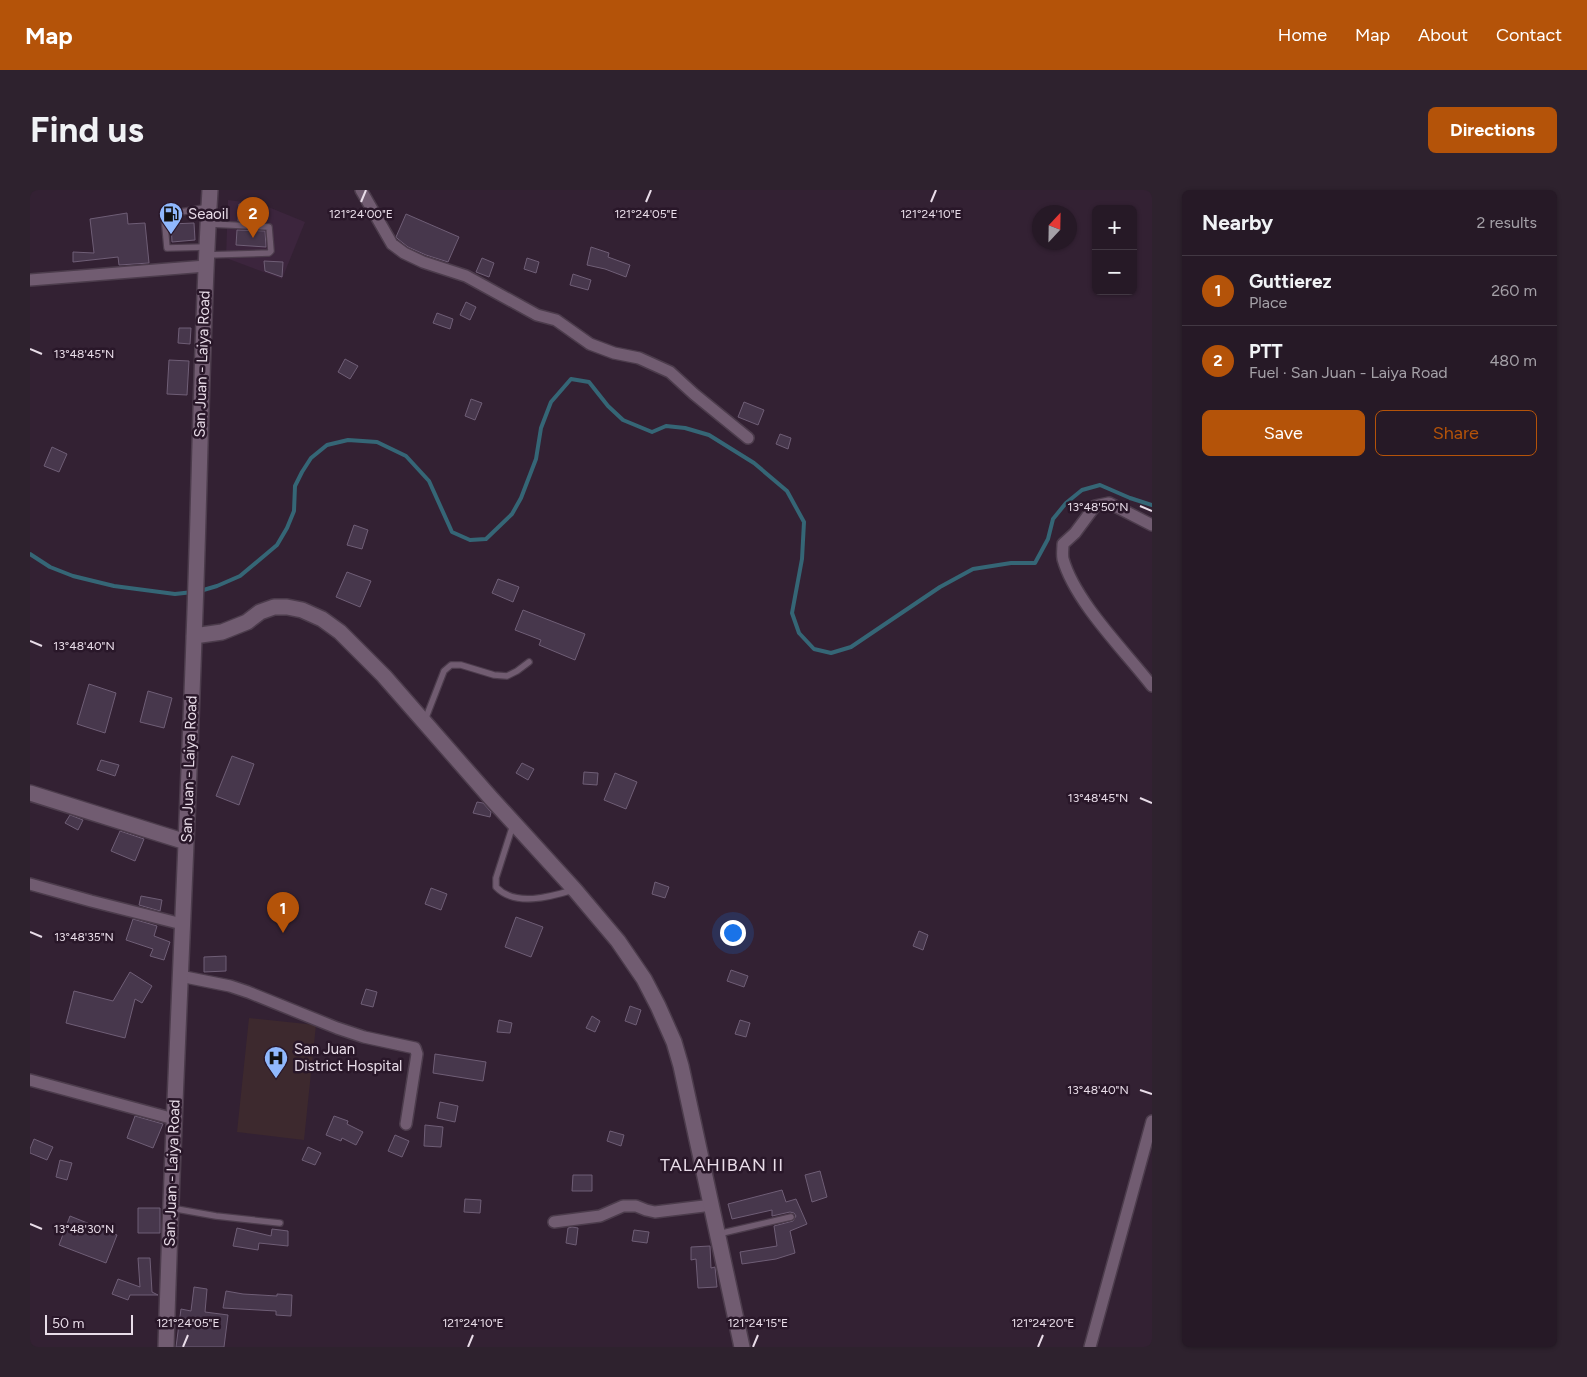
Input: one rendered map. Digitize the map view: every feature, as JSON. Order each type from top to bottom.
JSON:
[{"type":"street","name":"San Juan - Laiya Road","points":[[166,1347],[195,610],[203,324],[210,190]]},
{"type":"street","points":[[361,190],[392,244],[404,253],[423,262],[466,276],[537,315],[556,320],[590,344],[614,353],[639,358],[670,372],[748,438]]},
{"type":"street","points":[[30,280],[206,256]]},
{"type":"street","points":[[1152,525],[1109,503],[1096,506],[1075,533],[1063,544],[1062,557],[1078,590],[1094,614],[1152,686]]},
{"type":"street","points":[[194,636],[222,632],[247,622],[260,612],[274,608],[287,607],[302,610],[322,619],[340,632],[384,676],[490,798],[575,890],[618,941],[644,979],[674,1042],[712,1205],[742,1347]]},
{"type":"street","points":[[30,793],[186,842]]},
{"type":"street","points":[[30,884],[182,924]]},
{"type":"street","points":[[180,976],[230,986],[355,1034],[415,1048],[417,1054],[406,1124]]},
{"type":"street","points":[[30,1080],[174,1119]]},
{"type":"street","points":[[1090,1347],[1152,1121]]},
{"type":"street","points":[[554,1222],[600,1216],[623,1206],[636,1206],[655,1212],[712,1205]]},
{"type":"lane","points":[[208,224],[269,227],[271,250],[269,253],[206,256],[167,248],[164,215],[209,207]]},
{"type":"lane","points":[[425,721],[444,671],[451,665],[461,665],[494,675],[507,676],[528,662]]},
{"type":"lane","points":[[514,823],[496,878],[496,888],[513,898],[538,898],[575,890]]},
{"type":"lane","points":[[170,1208],[216,1216],[280,1223]]},
{"type":"lane","points":[[718,1234],[791,1217]]},
{"type":"shaded area","points":[[228,200],[261,204],[305,222],[282,279],[226,258]]},
{"type":"shaded area","name":"San Juan District Hospital","points":[[249,1018],[316,1025],[304,1140],[237,1132]]},
{"type":"building","points":[[239,204],[260,205],[259,222],[238,221]]},
{"type":"building","points":[[127,213],[128,224],[145,223],[149,263],[119,265],[118,257],[73,262],[73,252],[94,253],[90,219]]},
{"type":"building","points":[[406,214],[459,237],[448,262],[408,247],[396,237]]},
{"type":"building","points":[[194,223],[195,240],[172,242],[171,224]]},
{"type":"building","points":[[237,230],[265,231],[266,247],[236,245]]},
{"type":"building","points":[[591,247],[609,253],[608,257],[630,265],[626,277],[587,265]]},
{"type":"building","points":[[482,258],[494,263],[489,277],[476,272]]},
{"type":"building","points":[[527,258],[539,262],[536,273],[524,269]]},
{"type":"building","points":[[264,261],[283,262],[282,277],[265,271]]},
{"type":"building","points":[[573,274],[591,280],[588,290],[570,285]]},
{"type":"building","points":[[466,302],[476,307],[470,320],[460,315]]},
{"type":"building","points":[[437,313],[453,319],[450,329],[433,323]]},
{"type":"building","points":[[179,328],[191,328],[190,344],[178,343]]},
{"type":"building","points":[[345,359],[358,366],[350,379],[338,372]]},
{"type":"building","points":[[169,360],[189,361],[187,395],[167,394]]},
{"type":"building","points":[[471,399],[482,403],[475,420],[465,416]]},
{"type":"building","points":[[744,402],[764,410],[758,425],[738,417]]},
{"type":"building","points":[[780,434],[791,438],[788,449],[776,444]]},
{"type":"building","points":[[52,447],[67,454],[59,472],[44,466]]},
{"type":"building","points":[[354,525],[368,530],[362,549],[347,545]]},
{"type":"building","points":[[347,572],[371,581],[360,607],[336,597]]},
{"type":"building","points":[[498,579],[519,587],[513,602],[492,593]]},
{"type":"building","points":[[523,610],[585,634],[575,660],[539,645],[541,640],[515,630]]},
{"type":"building","points":[[89,684],[116,693],[105,733],[77,724]]},
{"type":"building","points":[[148,691],[172,698],[164,728],[140,722]]},
{"type":"building","points":[[232,756],[254,764],[239,805],[216,796]]},
{"type":"building","points":[[101,760],[119,765],[115,776],[97,770]]},
{"type":"building","points":[[522,763],[534,769],[528,780],[516,773]]},
{"type":"building","points":[[584,772],[598,773],[597,785],[583,784]]},
{"type":"building","points":[[615,773],[637,782],[626,809],[604,800]]},
{"type":"building","points":[[477,802],[483,803],[491,812],[490,817],[473,813]]},
{"type":"building","points":[[70,815],[83,820],[78,830],[65,823]]},
{"type":"building","points":[[120,831],[144,839],[135,861],[111,851]]},
{"type":"building","points":[[655,882],[669,887],[665,898],[652,894]]},
{"type":"building","points":[[431,888],[447,894],[441,910],[425,904]]},
{"type":"building","points":[[141,896],[162,900],[160,911],[139,905]]},
{"type":"building","points":[[516,917],[543,927],[531,957],[505,947]]},
{"type":"building","points":[[133,919],[157,926],[154,936],[170,942],[164,960],[150,956],[153,949],[126,940]]},
{"type":"building","points":[[919,931],[928,935],[923,950],[913,946]]},
{"type":"building","points":[[226,956],[226,971],[204,972],[204,957]]},
{"type":"building","points":[[731,970],[748,976],[744,987],[727,981]]},
{"type":"building","points":[[130,972],[152,986],[142,1003],[135,999],[125,1038],[66,1023],[74,991],[113,1001]]},
{"type":"building","points":[[366,989],[377,992],[373,1007],[361,1004]]},
{"type":"building","points":[[630,1006],[641,1010],[636,1025],[625,1021]]},
{"type":"building","points":[[592,1016],[600,1021],[595,1032],[586,1028]]},
{"type":"building","points":[[499,1020],[512,1023],[510,1033],[497,1032]]},
{"type":"building","points":[[740,1020],[750,1023],[746,1037],[735,1034]]},
{"type":"building","points":[[435,1054],[486,1062],[483,1081],[433,1073]]},
{"type":"building","points":[[440,1102],[458,1106],[455,1122],[437,1118]]},
{"type":"building","points":[[135,1116],[163,1124],[153,1148],[127,1138]]},
{"type":"building","points":[[334,1116],[348,1121],[347,1124],[363,1132],[356,1145],[342,1138],[341,1141],[326,1135]]},
{"type":"building","points":[[425,1125],[443,1127],[441,1147],[424,1146]]},
{"type":"building","points":[[610,1131],[624,1135],[621,1146],[607,1141]]},
{"type":"building","points":[[395,1135],[409,1141],[402,1157],[388,1151]]},
{"type":"building","points":[[34,1139],[53,1147],[47,1160],[30,1153]]},
{"type":"building","points":[[308,1147],[321,1153],[315,1165],[302,1160]]},
{"type":"building","points":[[60,1160],[72,1163],[67,1180],[56,1177]]},
{"type":"building","points":[[820,1171],[827,1197],[812,1202],[805,1175]]},
{"type":"building","points":[[573,1175],[592,1175],[592,1191],[572,1191]]},
{"type":"building","points":[[782,1190],[786,1202],[796,1199],[807,1224],[790,1231],[795,1253],[776,1259],[742,1264],[740,1252],[777,1246],[774,1226],[793,1221],[796,1216],[790,1212],[772,1216],[772,1210],[732,1219],[728,1204]]},
{"type":"building","points":[[465,1199],[481,1200],[480,1213],[464,1212]]},
{"type":"building","points":[[138,1208],[160,1208],[160,1233],[138,1233]]},
{"type":"building","points":[[70,1216],[117,1235],[106,1263],[59,1245]]},
{"type":"building","points":[[237,1228],[271,1236],[272,1229],[288,1231],[288,1246],[259,1243],[258,1250],[233,1246]]},
{"type":"building","points":[[568,1228],[578,1228],[576,1245],[566,1243]]},
{"type":"building","points":[[634,1230],[649,1232],[647,1243],[632,1241]]},
{"type":"building","points":[[710,1246],[711,1268],[715,1267],[717,1287],[698,1288],[696,1259],[691,1260],[691,1247]]},
{"type":"building","points":[[138,1258],[150,1258],[152,1292],[158,1295],[130,1295],[128,1300],[112,1294],[118,1279],[140,1287]]},
{"type":"building","points":[[194,1287],[207,1289],[205,1312],[228,1315],[224,1347],[176,1347],[181,1309],[191,1311]]},
{"type":"building","points":[[226,1291],[243,1294],[292,1295],[291,1316],[276,1315],[276,1311],[223,1308]]},
{"type":"waterway","points":[[200,591],[240,576],[277,545],[294,511],[295,486],[311,458],[327,445],[348,440],[377,442],[406,456],[429,481],[452,532],[470,540],[486,539],[512,514],[521,498],[536,459],[541,428],[551,402],[571,379],[589,382],[608,406],[623,420],[652,432],[666,426],[685,428],[709,435],[754,463],[787,491],[804,522],[802,559],[792,613],[799,633],[814,649],[831,653],[851,647],[940,587],[973,569],[1011,563],[1035,563],[1048,539],[1053,519],[1066,503],[1082,490],[1100,485],[1152,505]]},
{"type":"waterway","points":[[30,554],[50,567],[73,576],[114,586],[175,594],[193,592]]},
{"type":"place","name":"Seaoil","points":[[171,235]]},
{"type":"place","name":"PTT","points":[[253,238]]},
{"type":"place","name":"Guttierez","points":[[283,933]]},
{"type":"place","name":"San Juan District Hospital","points":[[276,1079]]},
{"type":"district","name":"TALAHIBAN II","points":[[722,1165]]}]
